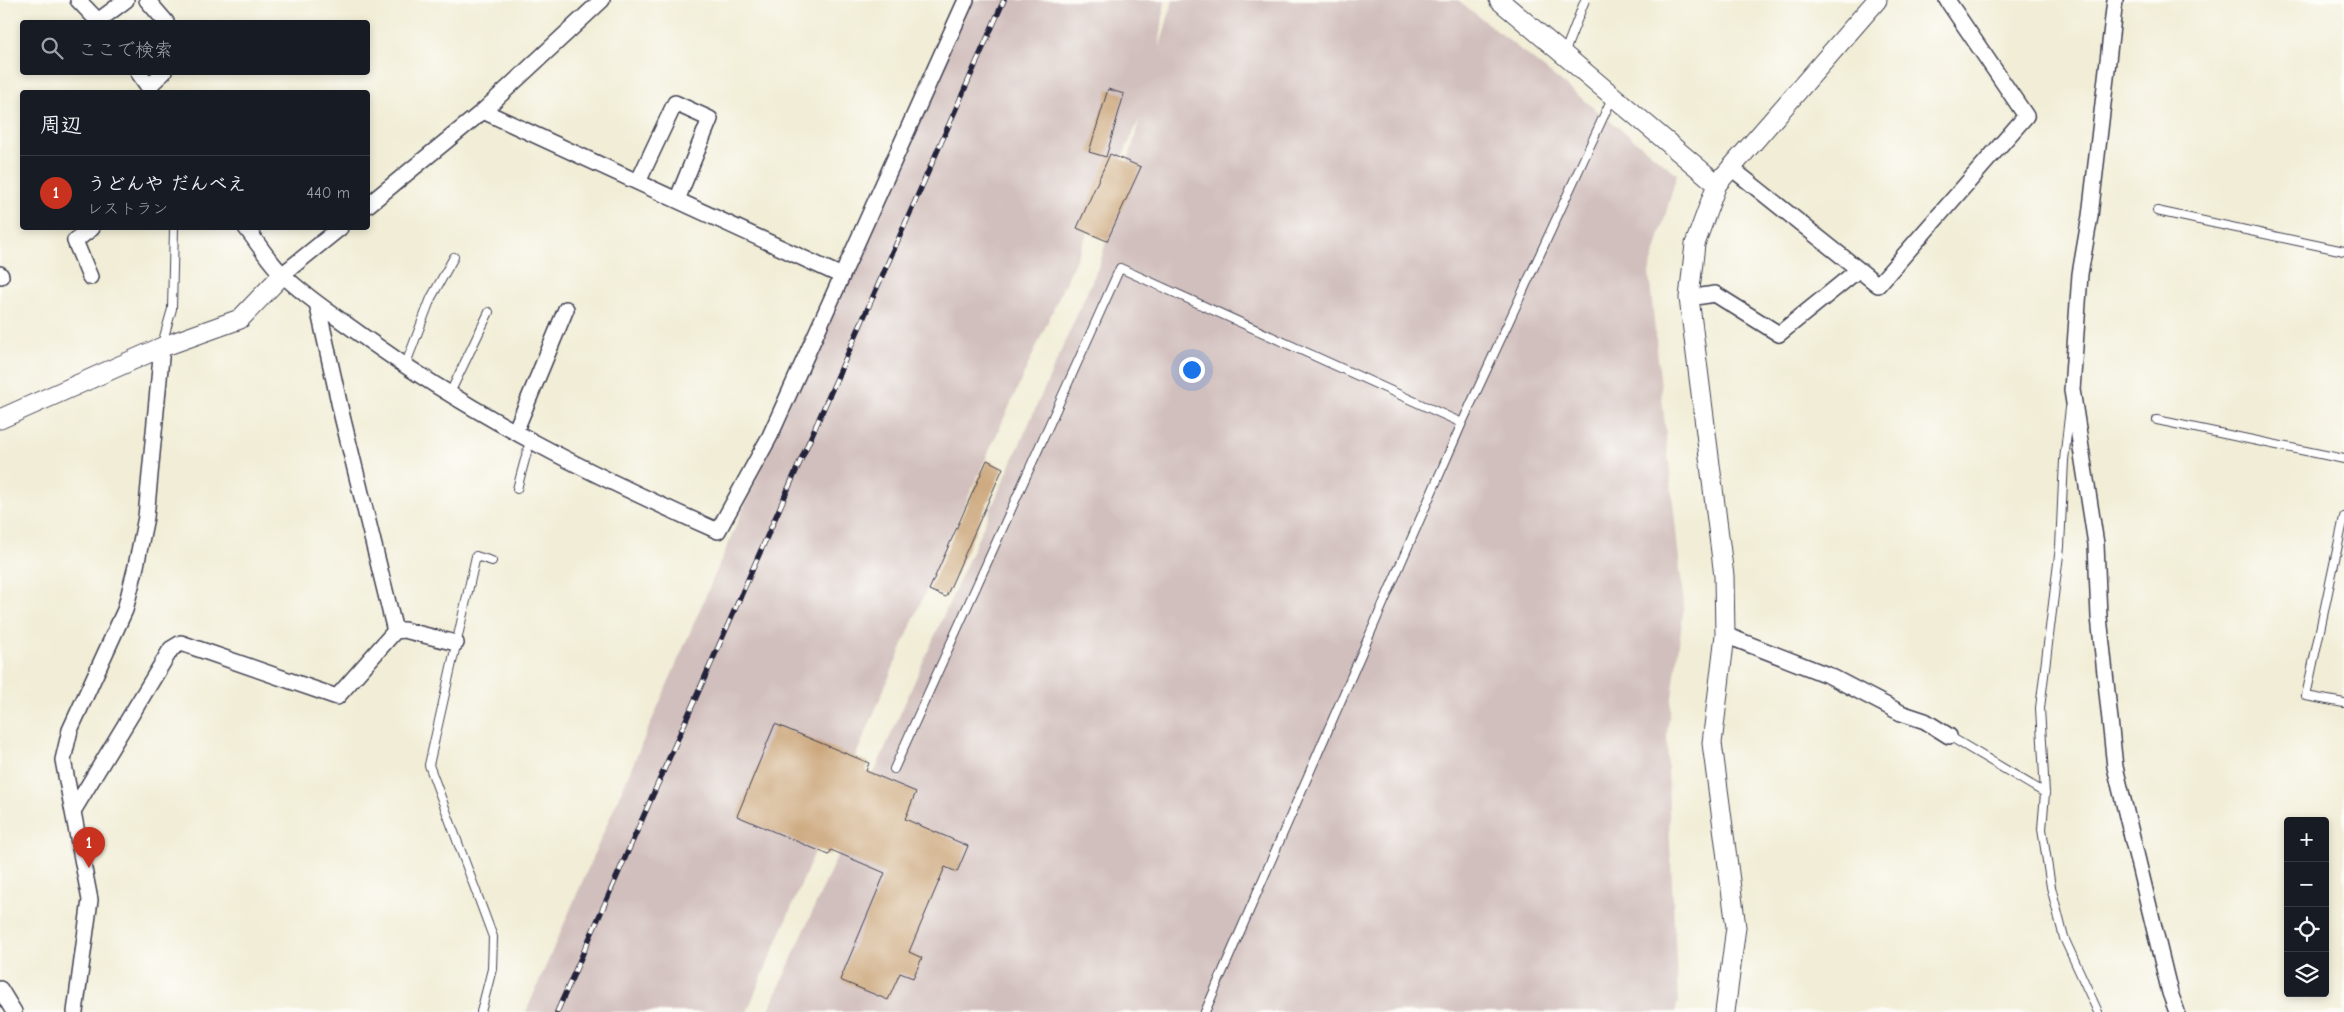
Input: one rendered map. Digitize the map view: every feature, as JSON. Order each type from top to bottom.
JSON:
[{"type":"street","points":[[78,0],[97,20]]},
{"type":"street","points":[[101,20],[126,0]]},
{"type":"street","points":[[147,0],[164,20]]},
{"type":"street","points":[[370,204],[483,111],[602,0]]},
{"type":"street","points":[[248,230],[282,274],[317,303],[405,366],[530,441],[611,483],[718,531],[770,436],[966,0]]},
{"type":"street","points":[[1499,0],[1717,184]]},
{"type":"street","points":[[1725,1012],[1736,927],[1712,743],[1725,635],[1724,576],[1689,298],[1695,244],[1717,184],[1877,0]]},
{"type":"street","points":[[1730,167],[1878,285],[2026,116],[1947,0]]},
{"type":"street","points":[[2115,0],[2090,216],[2080,274],[2072,390],[2096,544],[2099,617],[2115,767],[2170,993],[2177,1012]]},
{"type":"street","points":[[140,75],[151,89],[162,75]]},
{"type":"street","points":[[638,182],[675,103],[710,119],[678,200]]},
{"type":"street","points":[[483,111],[842,276]]},
{"type":"street","points":[[89,230],[75,241],[90,277]]},
{"type":"street","points":[[0,419],[162,347],[240,319],[282,274],[337,230]]},
{"type":"street","points":[[1689,298],[1715,294],[1778,334],[1858,270]]},
{"type":"street","points":[[317,303],[342,416],[394,630]]},
{"type":"street","points":[[515,432],[566,309]]},
{"type":"street","points":[[76,1012],[90,900],[63,760],[70,730],[125,610],[136,566],[146,518],[162,347]]},
{"type":"street","points":[[73,811],[171,649],[180,643],[336,697],[394,630],[404,630],[456,643]]},
{"type":"street","points":[[1725,635],[1830,676],[1901,713],[1925,720],[1949,736]]},
{"type":"street","points":[[0,989],[14,1012]]},
{"type":"lane","points":[[1563,55],[1584,0]]},
{"type":"lane","points":[[1204,1012],[1462,423],[1613,96]]},
{"type":"lane","points":[[2157,211],[2344,251]]},
{"type":"lane","points":[[162,347],[172,309],[174,230]]},
{"type":"lane","points":[[405,366],[431,298],[454,257]]},
{"type":"lane","points":[[894,768],[1120,268],[1462,423]]},
{"type":"lane","points":[[450,393],[489,312]]},
{"type":"lane","points":[[2072,390],[2064,460],[2060,547],[2040,708],[2045,793],[2042,829],[2051,887],[2064,938],[2098,1012]]},
{"type":"lane","points":[[2157,420],[2344,459]]},
{"type":"lane","points":[[517,489],[530,441]]},
{"type":"lane","points":[[2344,517],[2306,696],[2344,703]]},
{"type":"lane","points":[[481,1012],[492,969],[493,937],[429,765],[476,556],[492,561]]},
{"type":"lane","points":[[1949,736],[2045,793]]},
{"type":"shaded area","points":[[963,0],[1165,0],[1159,49],[1173,0],[1458,0],[1677,174],[1649,273],[1684,607],[1667,735],[1678,1002],[1675,1012],[768,1012],[1100,263],[1140,118],[924,595],[747,1012],[526,1012]]},
{"type":"building","points":[[1108,89],[1124,94],[1106,157],[1089,152]]},
{"type":"building","points":[[1110,154],[1141,167],[1107,241],[1077,228]]},
{"type":"building","points":[[987,460],[1003,468],[946,597],[929,590]]},
{"type":"building","points":[[775,724],[869,763],[866,771],[916,792],[905,819],[968,846],[957,872],[945,867],[909,952],[922,958],[913,978],[900,973],[888,1000],[840,980],[885,873],[831,850],[829,855],[737,816]]},
{"type":"railway","points":[[557,1012],[1004,0]]},
{"type":"place","name":"うどんや だんべえ","points":[[89,868]]}]
